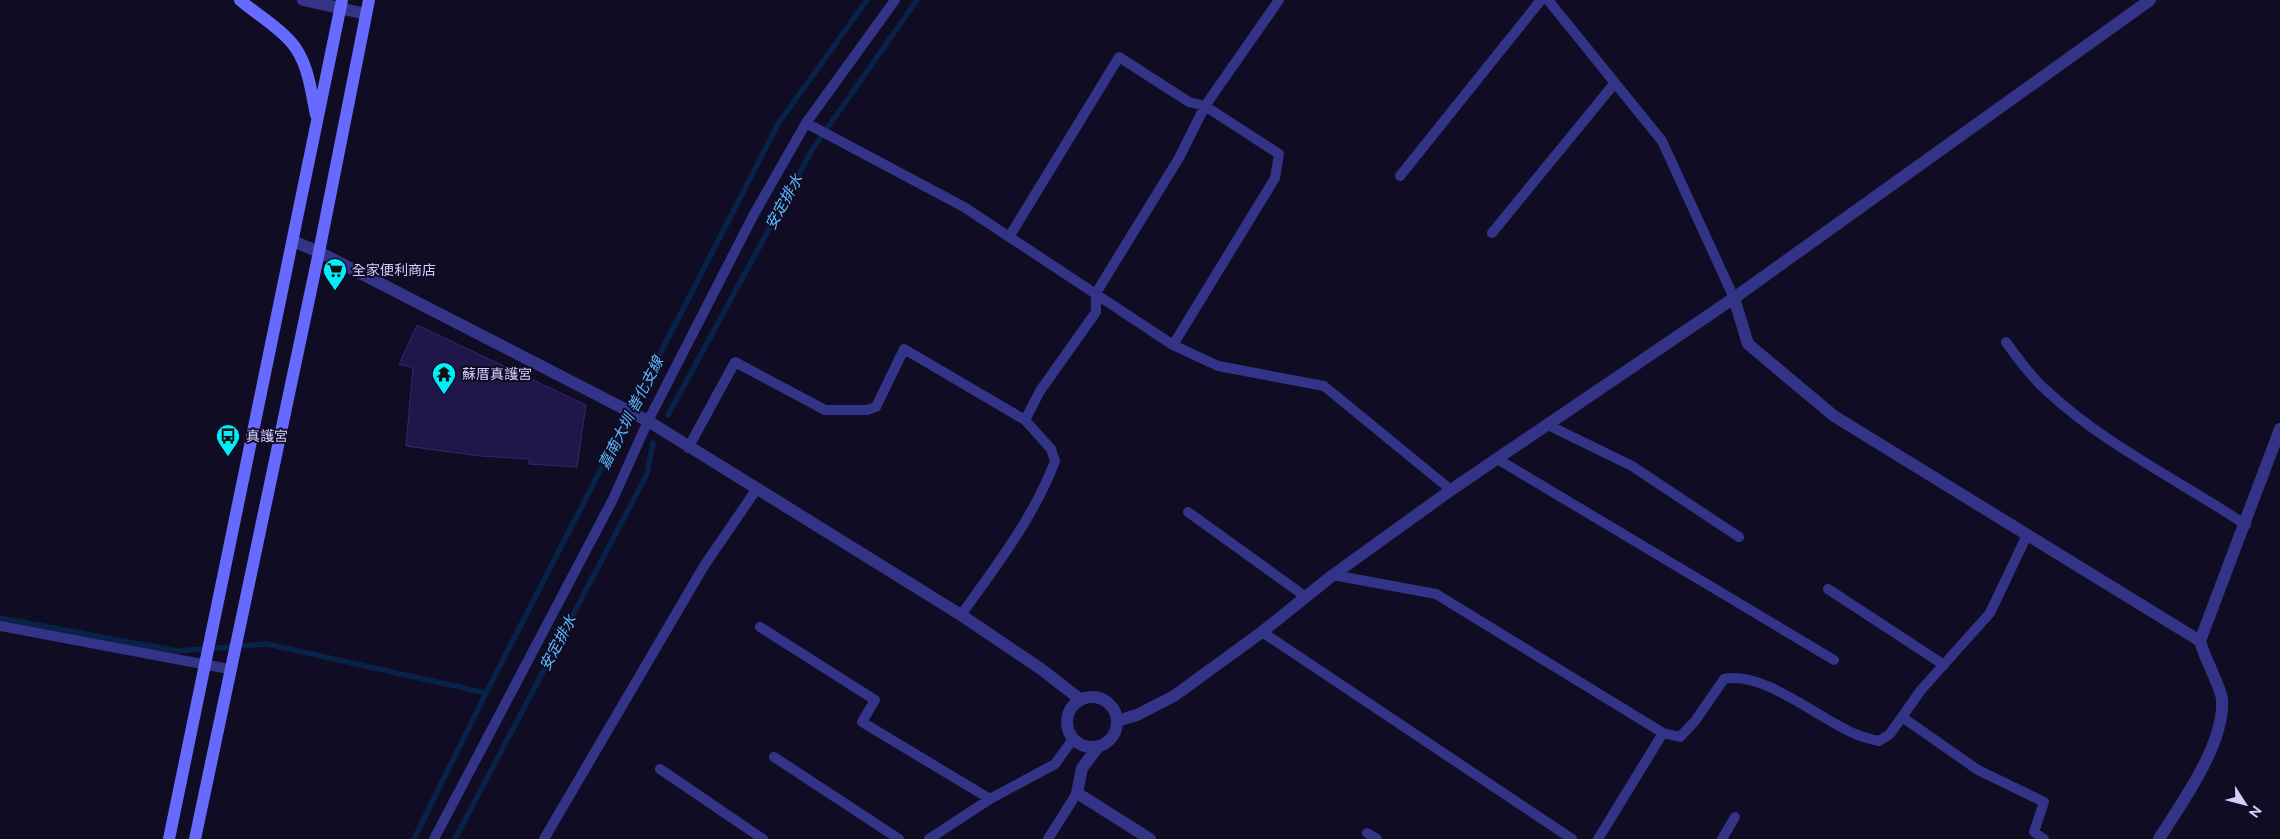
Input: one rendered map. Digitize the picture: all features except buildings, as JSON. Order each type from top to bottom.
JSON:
[{"type":"main road","points":[[240,0],[266,19],[292,43],[308,73],[318,122]]},
{"type":"main road","points":[[195,839],[229,669],[319,252],[369,0]]},
{"type":"main road","points":[[169,839],[341,4]]},
{"type":"street","points":[[303,0],[341,4],[366,14]]},
{"type":"street","points":[[1117,721],[1137,715],[1174,696],[1262,632],[1332,575],[1451,490],[1499,460],[1734,298],[2150,0]]},
{"type":"street","points":[[293,241],[319,252],[644,419],[688,448],[961,615],[1041,669],[1081,700]]},
{"type":"street","points":[[1734,298],[1748,344],[1834,416],[2200,641]]},
{"type":"street","points":[[2159,839],[2197,774],[2213,742],[2220,718],[2222,698],[2204,657],[2200,641],[2246,525],[2280,429]]},
{"type":"street","points":[[1098,747],[1085,746],[1073,739],[1067,725],[1070,710],[1081,700],[1089,697],[1105,701],[1111,706],[1117,721],[1112,737],[1098,747],[1082,768],[1077,793],[1150,839]]},
{"type":"lane","points":[[434,839],[613,499],[644,419],[753,216],[806,123],[894,0]]},
{"type":"lane","points":[[1025,420],[1040,391],[1096,312],[1096,293],[1179,158],[1206,106],[1279,0]]},
{"type":"lane","points":[[1400,176],[1542,0]]},
{"type":"lane","points":[[1548,0],[1662,142],[1734,298]]},
{"type":"lane","points":[[1009,237],[1119,58],[1189,102],[1206,106],[1279,154],[1276,178],[1173,344]]},
{"type":"lane","points":[[1492,233],[1614,84]]},
{"type":"lane","points":[[806,123],[964,207],[1173,344],[1218,366],[1324,386],[1451,490]]},
{"type":"lane","points":[[2006,342],[2047,391],[2105,436],[2246,525]]},
{"type":"lane","points":[[688,448],[734,362],[824,410],[867,410],[876,407],[904,349],[1025,420],[1051,449],[1055,461],[1046,484],[1007,550],[961,615]]},
{"type":"lane","points":[[1548,425],[1632,466],[1739,537]]},
{"type":"lane","points":[[1499,460],[1834,660]]},
{"type":"lane","points":[[544,839],[704,566],[756,490]]},
{"type":"lane","points":[[1188,512],[1306,597]]},
{"type":"lane","points":[[1332,575],[1436,594],[1663,733],[1680,737],[1724,679],[1738,676],[1798,700],[1852,733],[1879,742],[1890,734],[1921,690],[1990,613],[2027,535]]},
{"type":"lane","points":[[1828,589],[1944,665]]},
{"type":"lane","points":[[0,626],[229,669]]},
{"type":"lane","points":[[760,627],[875,700],[862,722],[990,799]]},
{"type":"lane","points":[[1262,632],[1572,839]]},
{"type":"lane","points":[[1902,717],[1978,770],[2044,802],[2034,832],[2044,839]]},
{"type":"lane","points":[[1598,839],[1663,733]]},
{"type":"lane","points":[[929,839],[990,799],[1055,764],[1073,739]]},
{"type":"lane","points":[[774,757],[899,839]]},
{"type":"lane","points":[[660,769],[763,839]]},
{"type":"lane","points":[[1048,839],[1077,793]]},
{"type":"lane","points":[[1722,839],[1735,817]]},
{"type":"lane","points":[[1366,833],[1377,839]]},
{"type":"waterway","name":"嘉南大圳 善化支線","points":[[414,839],[486,693],[778,124],[867,0]]},
{"type":"waterway","name":"安定排水","points":[[668,415],[812,150],[917,0]]},
{"type":"waterway","name":"安定排水","points":[[455,839],[647,474],[653,443]]},
{"type":"waterway","points":[[0,618],[177,651],[267,644],[486,693]]},
{"type":"place","name":"全家便利商店","points":[[335,291]]},
{"type":"place","name":"蘇厝真護宮","points":[[444,395]]},
{"type":"place","name":"真護宮","points":[[228,457]]}]
